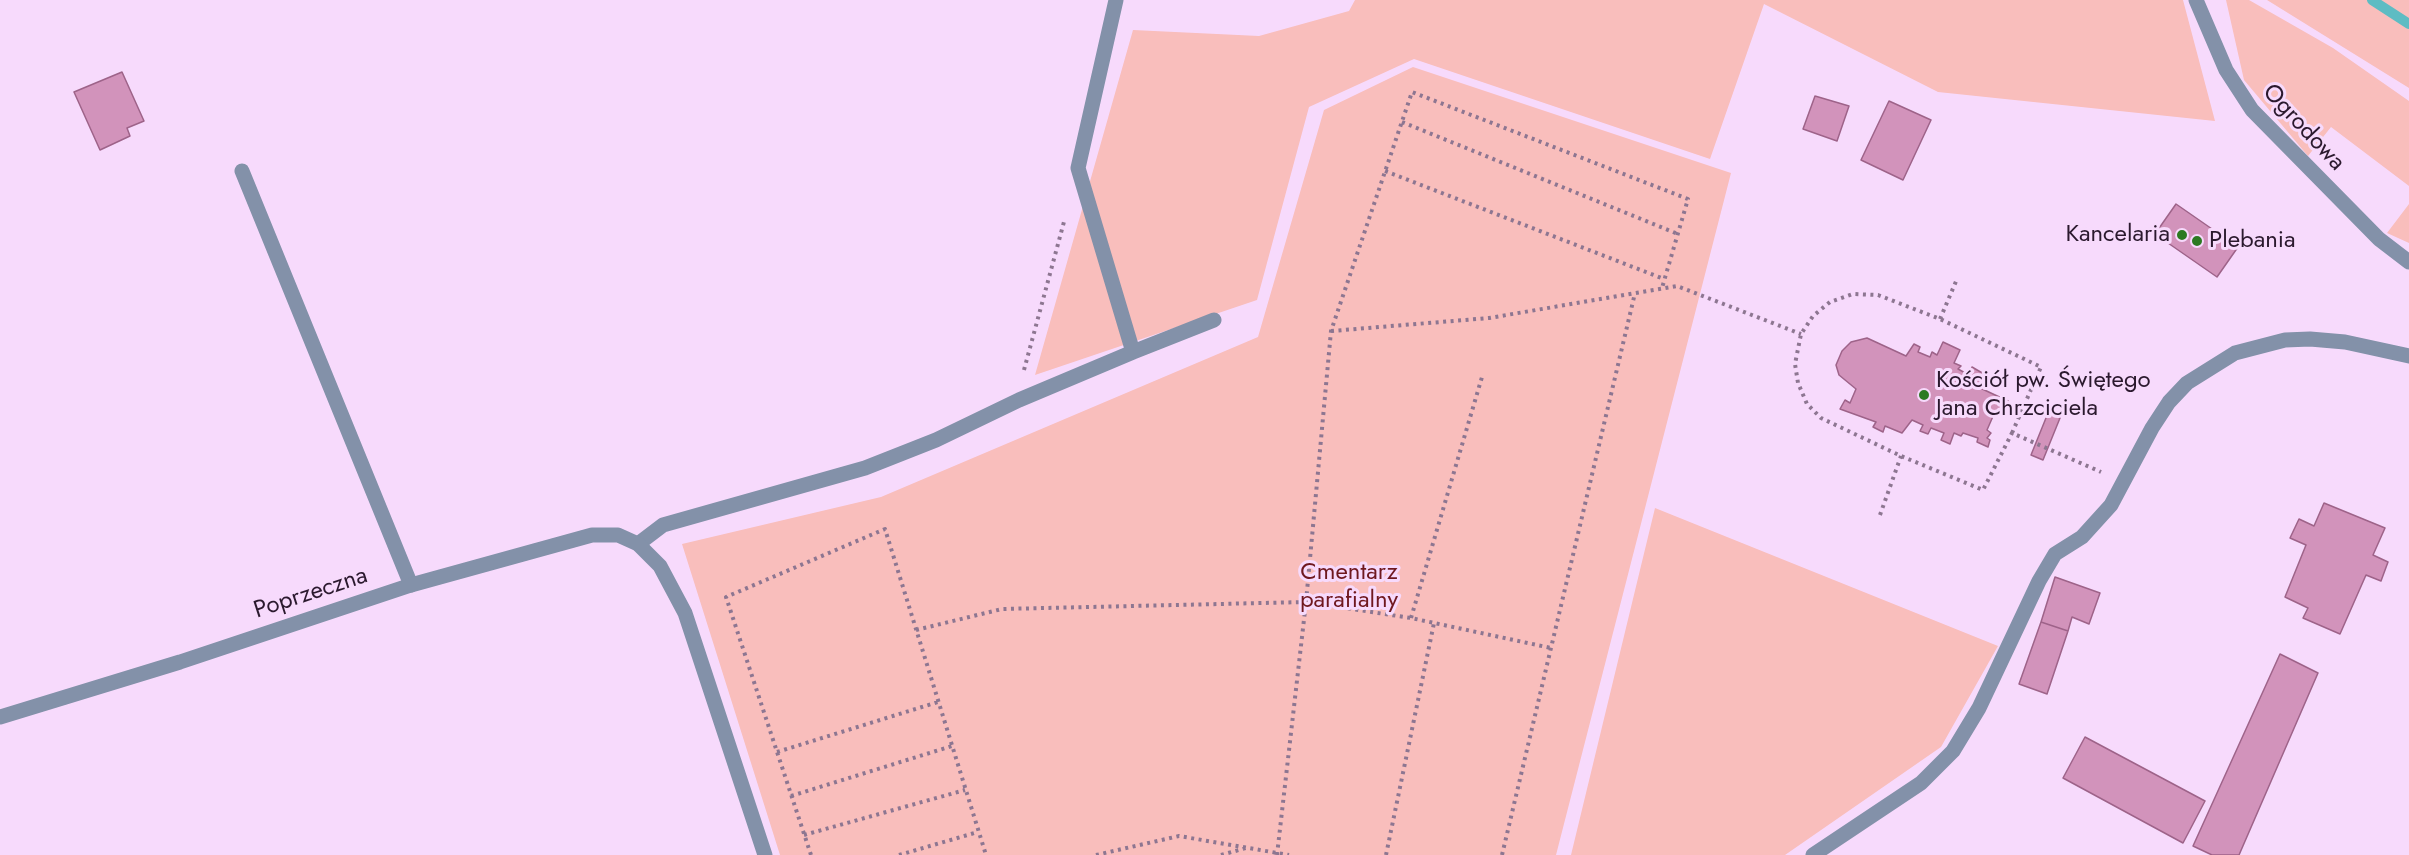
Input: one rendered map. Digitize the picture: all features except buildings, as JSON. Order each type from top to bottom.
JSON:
[{"type":"street","points":[[1116,0],[1078,168],[1133,352]]},
{"type":"street","name":"Ogrodowa","points":[[2196,0],[2226,70],[2252,110],[2372,231],[2409,262]]},
{"type":"street","points":[[242,171],[411,585]]},
{"type":"street","points":[[765,855],[684,613],[660,566],[638,544],[663,525],[865,468],[936,440],[1019,400],[1214,320]]},
{"type":"street","points":[[1813,855],[1921,783],[1953,751],[1979,708],[2039,581],[2055,554],[2082,537],[2096,523],[2124,482],[2169,402],[2187,383],[2235,353],[2285,340],[2310,339],[2355,344],[2409,356]]},
{"type":"street","name":"Poprzeczna","points":[[0,717],[180,662],[411,585],[592,535],[618,536],[638,544]]},
{"type":"path","points":[[1277,854],[1306,602],[1330,331],[1412,92],[1688,199],[1662,288]]},
{"type":"path","points":[[1402,122],[1678,234]]},
{"type":"path","points":[[1385,171],[1664,279]]},
{"type":"path","points":[[1019,400],[1023,375],[1066,214]]},
{"type":"path","points":[[1940,319],[1957,279]]},
{"type":"path","points":[[1330,331],[1489,318],[1677,286],[1801,334]]},
{"type":"path","points":[[1502,855],[1635,293]]},
{"type":"path","points":[[1853,294],[1878,295],[1940,319],[2041,367],[2012,434],[1983,490],[1901,456],[1821,418],[1807,404],[1798,383],[1795,364],[1801,334],[1813,316],[1830,302],[1853,294]]},
{"type":"path","points":[[1411,618],[1482,377]]},
{"type":"path","points":[[2012,434],[2124,482]]},
{"type":"path","points":[[1880,515],[1901,456]]},
{"type":"path","points":[[811,855],[726,597],[885,529],[986,855]]},
{"type":"path","points":[[916,630],[1002,609],[1306,602],[1411,618],[1551,648]]},
{"type":"path","points":[[1386,855],[1434,623]]},
{"type":"path","points":[[777,752],[938,702]]},
{"type":"path","points":[[791,796],[952,746]]},
{"type":"path","points":[[804,835],[965,790]]},
{"type":"path","points":[[899,855],[978,831]]},
{"type":"path","points":[[1096,855],[1179,836],[1289,855]]},
{"type":"path","points":[[1221,855],[1247,848]]},
{"type":"green space","points":[[1355,0],[2183,0],[2215,121],[1938,92],[1764,4],[1710,159],[1414,59],[1309,107],[1257,300],[1035,375],[1133,30],[1259,36],[1349,11]]},
{"type":"green space","points":[[2226,0],[2249,0],[2333,48],[2409,101],[2409,186],[2331,127],[2308,156],[2244,80]]},
{"type":"green space","points":[[2267,0],[2409,0],[2409,88]]},
{"type":"green space","name":"Cmentarz parafialny","points":[[1413,67],[1731,173],[1556,855],[780,855],[682,544],[881,497],[1258,337],[1324,110]]},
{"type":"green space","points":[[2409,204],[2409,243],[2387,233]]},
{"type":"green space","points":[[1655,508],[1998,646],[1941,747],[1785,855],[1571,855]]},
{"type":"waterway","points":[[2372,0],[2409,24]]},
{"type":"place","name":"Kancelaria","points":[[2182,235]]},
{"type":"place","name":"Plebania","points":[[2197,241]]},
{"type":"place","name":"Kościół pw. Świętego Jana Chrzciciela","points":[[1924,395]]}]
